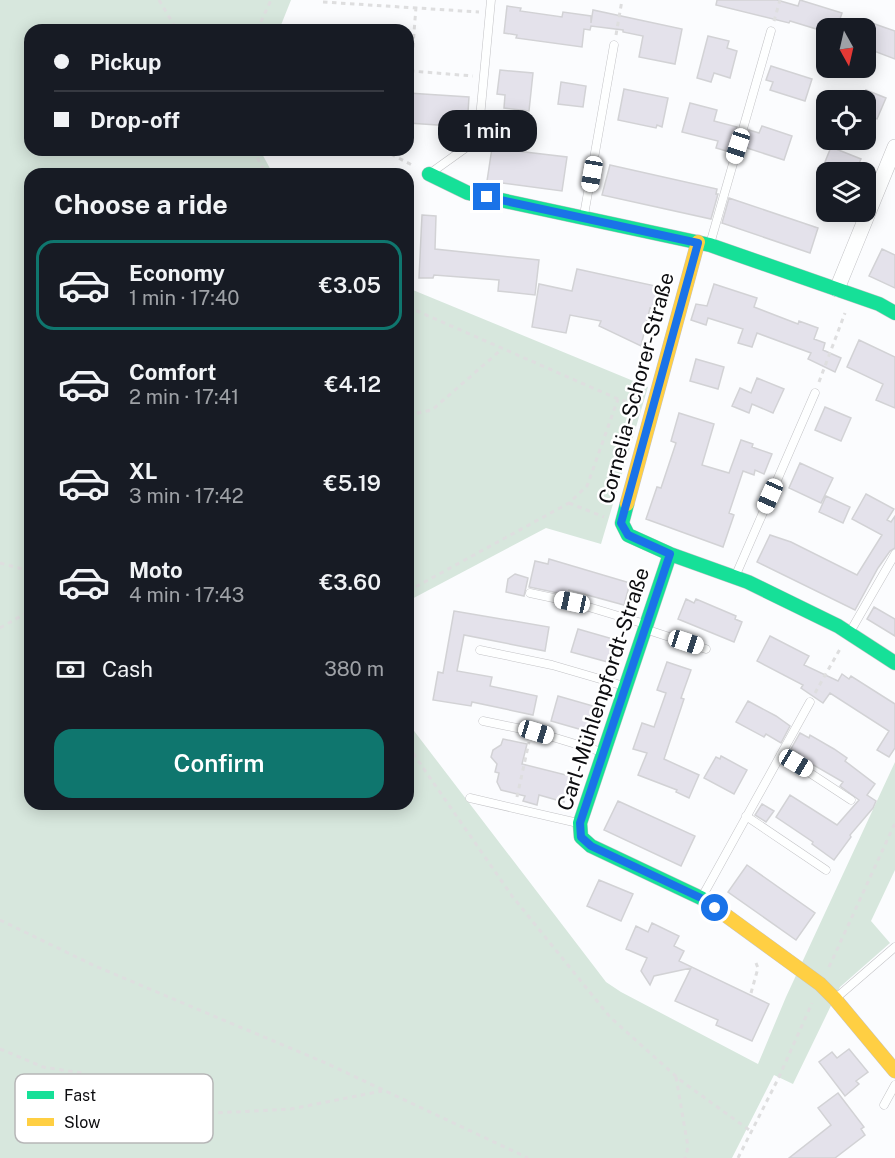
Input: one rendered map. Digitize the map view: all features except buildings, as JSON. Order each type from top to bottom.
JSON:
[{"type":"street","points":[[837,289],[895,147]]},
{"type":"street","points":[[429,174],[468,193],[704,244],[879,304],[895,313]]},
{"type":"street","name":"Cornelia-Schorer-Straße","points":[[704,244],[652,408],[621,523],[628,535],[670,554],[748,582],[838,626],[895,663]]},
{"type":"street","name":"Carl-Mühlenpfordt-Straße","points":[[670,554],[580,823],[581,837],[591,846],[701,898],[820,984],[895,1071]]},
{"type":"lane","points":[[429,174],[478,139],[491,0]]},
{"type":"lane","points":[[704,244],[771,31]]},
{"type":"lane","points":[[584,217],[614,45]]},
{"type":"lane","points":[[734,578],[815,393]]},
{"type":"lane","points":[[849,634],[895,554]]},
{"type":"lane","points":[[530,593],[572,602],[706,649]]},
{"type":"lane","points":[[480,650],[552,665],[626,686]]},
{"type":"lane","points":[[701,898],[810,702]]},
{"type":"lane","points":[[483,721],[532,731],[603,752]]},
{"type":"lane","points":[[781,754],[851,800]]},
{"type":"lane","points":[[470,798],[580,823]]},
{"type":"lane","points":[[746,816],[826,870]]},
{"type":"lane","points":[[835,999],[895,947]]},
{"type":"lane","points":[[884,1105],[895,1085]]},
{"type":"path","points":[[159,0],[173,24]]},
{"type":"path","points":[[260,24],[271,0]]},
{"type":"path","points":[[614,45],[622,0]]},
{"type":"path","points":[[771,31],[780,0]]},
{"type":"path","points":[[323,2],[490,12]]},
{"type":"path","points":[[414,25],[416,7]]},
{"type":"path","points":[[414,71],[484,76]]},
{"type":"path","points":[[394,156],[429,174]]},
{"type":"path","points":[[815,393],[852,295]]},
{"type":"path","points":[[414,310],[618,399],[652,408]]},
{"type":"path","points":[[414,414],[432,410],[502,349]]},
{"type":"path","points":[[414,588],[569,503],[586,486],[618,399]]},
{"type":"path","points":[[569,503],[621,523]]},
{"type":"path","points":[[0,563],[24,569]]},
{"type":"path","points":[[0,628],[24,614]]},
{"type":"path","points":[[810,702],[849,634]]},
{"type":"path","points":[[515,808],[532,731]]},
{"type":"path","points":[[414,755],[512,896],[610,1017],[675,1076],[752,1132]]},
{"type":"path","points":[[0,920],[94,966],[328,1064],[528,1158]]},
{"type":"path","points":[[751,993],[758,968],[756,961]]},
{"type":"path","points":[[0,1049],[43,1067],[84,1074]]},
{"type":"path","points":[[675,1076],[688,1148],[685,1158]]},
{"type":"path","points":[[213,1113],[291,1109],[384,1090]]},
{"type":"shaded area","points":[[0,0],[291,0],[281,24],[24,24],[24,156],[263,156],[270,168],[24,168],[24,810],[414,810],[414,731],[606,982],[758,1064],[786,997],[895,762],[895,870],[871,921],[890,943],[840,987],[793,1084],[774,1075],[732,1158],[0,1158]]},
{"type":"shaded area","points":[[414,290],[648,387],[601,544],[546,528],[414,598]]},
{"type":"traffic: fast","points":[[429,174],[468,193],[710,245],[879,304],[895,313]]},
{"type":"traffic: fast","points":[[627,504],[622,523],[628,535],[670,554],[748,582],[838,626],[895,663]]},
{"type":"traffic: fast","points":[[670,554],[580,823],[581,837],[591,846],[701,898],[713,906]]},
{"type":"traffic: slow","points":[[627,504],[698,242]]},
{"type":"traffic: slow","points":[[713,906],[820,984],[895,1071]]},
{"type":"route","points":[[487,197],[698,243],[621,523],[628,535],[670,554],[580,823],[581,837],[591,846],[701,898],[715,908]]}]
